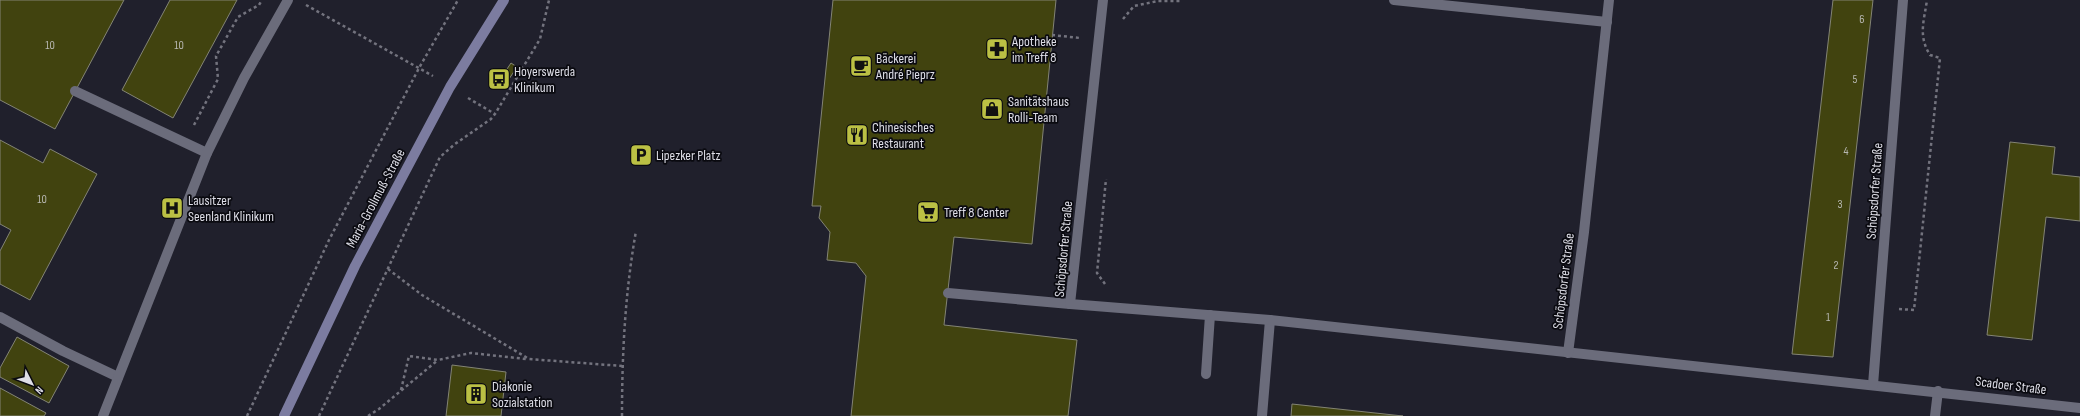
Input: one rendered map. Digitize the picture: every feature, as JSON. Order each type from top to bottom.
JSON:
[{"type":"street","points":[[103,416],[207,153],[244,78],[288,0]]},
{"type":"street","name":"Maria-Grollmuß-Straße","points":[[284,416],[355,266],[450,87],[504,0]]},
{"type":"street","name":"Schöpsdorfer Straße","points":[[1104,0],[1070,304],[1270,320],[1568,353],[1938,391]]},
{"type":"street","points":[[1394,0],[1607,22]]},
{"type":"street","name":"Schöpsdorfer Straße","points":[[1568,353],[1609,0]]},
{"type":"street","name":"Schöpsdorfer Straße","points":[[1873,385],[1903,0]]},
{"type":"street","points":[[75,91],[207,153]]},
{"type":"street","points":[[948,293],[1070,304]]},
{"type":"street","points":[[1206,374],[1210,315]]},
{"type":"street","points":[[0,317],[63,351],[118,377]]},
{"type":"street","points":[[1262,416],[1270,320]]},
{"type":"street","points":[[1935,416],[1938,391]]},
{"type":"street","name":"Scadoer Straße","points":[[1938,391],[2080,408]]},
{"type":"path","points":[[185,142],[218,79],[216,56],[238,17],[259,5],[262,0]]},
{"type":"path","points":[[247,416],[329,240],[419,68],[458,0]]},
{"type":"path","points":[[319,416],[440,157],[455,144],[491,119],[495,114],[540,40],[549,0]]},
{"type":"path","points":[[1898,308],[1914,310],[1940,58],[1930,55],[1924,44],[1923,34],[1927,0]]},
{"type":"path","points":[[1123,19],[1134,6],[1158,1],[1180,1]]},
{"type":"path","points":[[304,4],[419,68],[495,114]]},
{"type":"path","points":[[1080,46],[1081,30]]},
{"type":"path","points":[[1052,35],[1080,38]]},
{"type":"path","points":[[1105,284],[1098,273],[1107,172]]},
{"type":"path","points":[[622,416],[622,366],[628,279],[636,231]]},
{"type":"path","points":[[388,269],[422,295],[528,359]]},
{"type":"path","points":[[401,390],[409,356],[438,360],[471,353],[622,366]]},
{"type":"path","points":[[368,416],[438,360]]},
{"type":"building","points":[[0,0],[124,0],[55,129],[0,100]]},
{"type":"building","points":[[170,0],[237,0],[173,118],[122,90]]},
{"type":"building","name":"Treff 8 Center","points":[[833,0],[1056,0],[1032,244],[954,237],[944,325],[1077,340],[1068,416],[851,416],[866,276],[856,263],[827,260],[830,232],[819,218],[821,206],[812,206]]},
{"type":"building","points":[[1833,0],[1873,0],[1833,357],[1792,354]]},
{"type":"building","points":[[511,63],[517,67],[507,82],[501,78]]},
{"type":"building","points":[[0,140],[43,163],[50,149],[97,174],[30,300],[0,284],[0,251],[11,230],[0,224]]},
{"type":"building","points":[[2010,142],[2055,147],[2052,174],[2080,177],[2080,221],[2046,217],[2032,340],[1987,335]]},
{"type":"building","points":[[17,337],[69,366],[49,403],[0,377],[0,368]]},
{"type":"building","name":"Diakonie Sozialstation","points":[[452,365],[506,372],[501,416],[446,416]]},
{"type":"building","points":[[0,388],[46,413],[44,416],[0,416]]},
{"type":"building","points":[[1292,404],[1403,416],[1291,416]]},
{"type":"place","name":"Apotheke im Treff 8","points":[[997,49]]},
{"type":"place","name":"Bäckerei André Pieprz","points":[[861,66]]},
{"type":"place","name":"Hoyerswerda Klinikum","points":[[499,79]]},
{"type":"place","name":"Sanitätshaus Rolli-Team","points":[[992,109]]},
{"type":"place","name":"Chinesisches Restaurant","points":[[857,135]]},
{"type":"place","name":"Lipezker Platz","points":[[641,155]]},
{"type":"place","name":"Lausitzer Seenland Klinikum","points":[[172,208]]},
{"type":"place","name":"Treff 8 Center","points":[[928,212]]},
{"type":"place","name":"Diakonie Sozialstation","points":[[476,394]]}]
